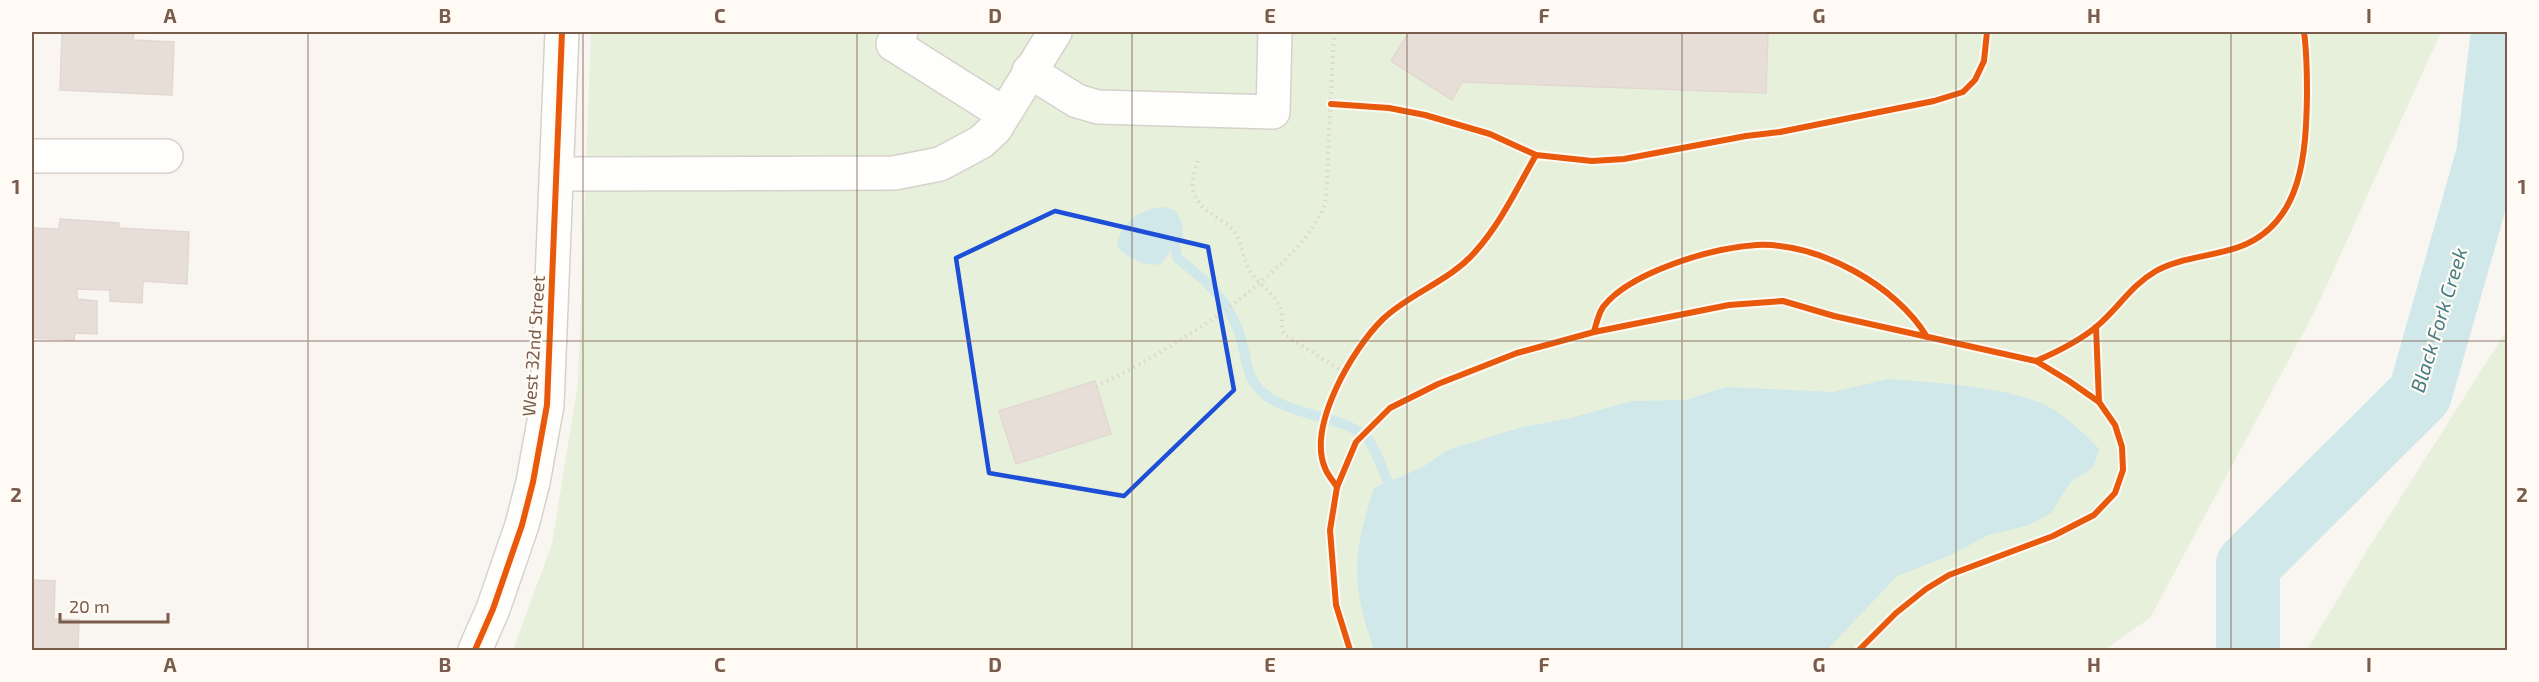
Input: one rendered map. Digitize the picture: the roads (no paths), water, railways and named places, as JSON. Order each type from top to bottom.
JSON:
[{"type":"street","name":"West 32nd Street","points":[[475,651],[493,609],[522,525],[541,442],[549,367],[562,32]]},
{"type":"street","points":[[901,32],[893,44],[1004,114]]},
{"type":"street","points":[[558,174],[894,173],[940,164],[981,142],[995,129],[1055,32]]},
{"type":"street","points":[[1029,71],[1077,101],[1098,107],[1273,112],[1275,32]]},
{"type":"street","points":[[32,156],[166,156]]},
{"type":"water","points":[[1162,207],[1175,210],[1182,223],[1183,238],[1161,264],[1154,265],[1136,261],[1117,246],[1122,230],[1132,218]]},
{"type":"water","points":[[1888,379],[1993,390],[2033,400],[2062,415],[2099,449],[2093,467],[2070,483],[2051,513],[2029,525],[1986,536],[1951,555],[1897,576],[1827,650],[1374,650],[1361,606],[1357,569],[1361,533],[1374,488],[1421,468],[1450,449],[1523,427],[1571,418],[1632,401],[1686,400],[1726,387],[1833,392]]},
{"type":"waterway","name":"Black Fork Creek","points":[[2248,650],[2248,565],[2420,394],[2488,155],[2503,32]]},
{"type":"waterway","points":[[1175,246],[1177,258],[1205,281],[1226,306],[1241,337],[1248,370],[1262,392],[1288,407],[1348,426],[1360,433],[1372,445],[1388,482]]}]
